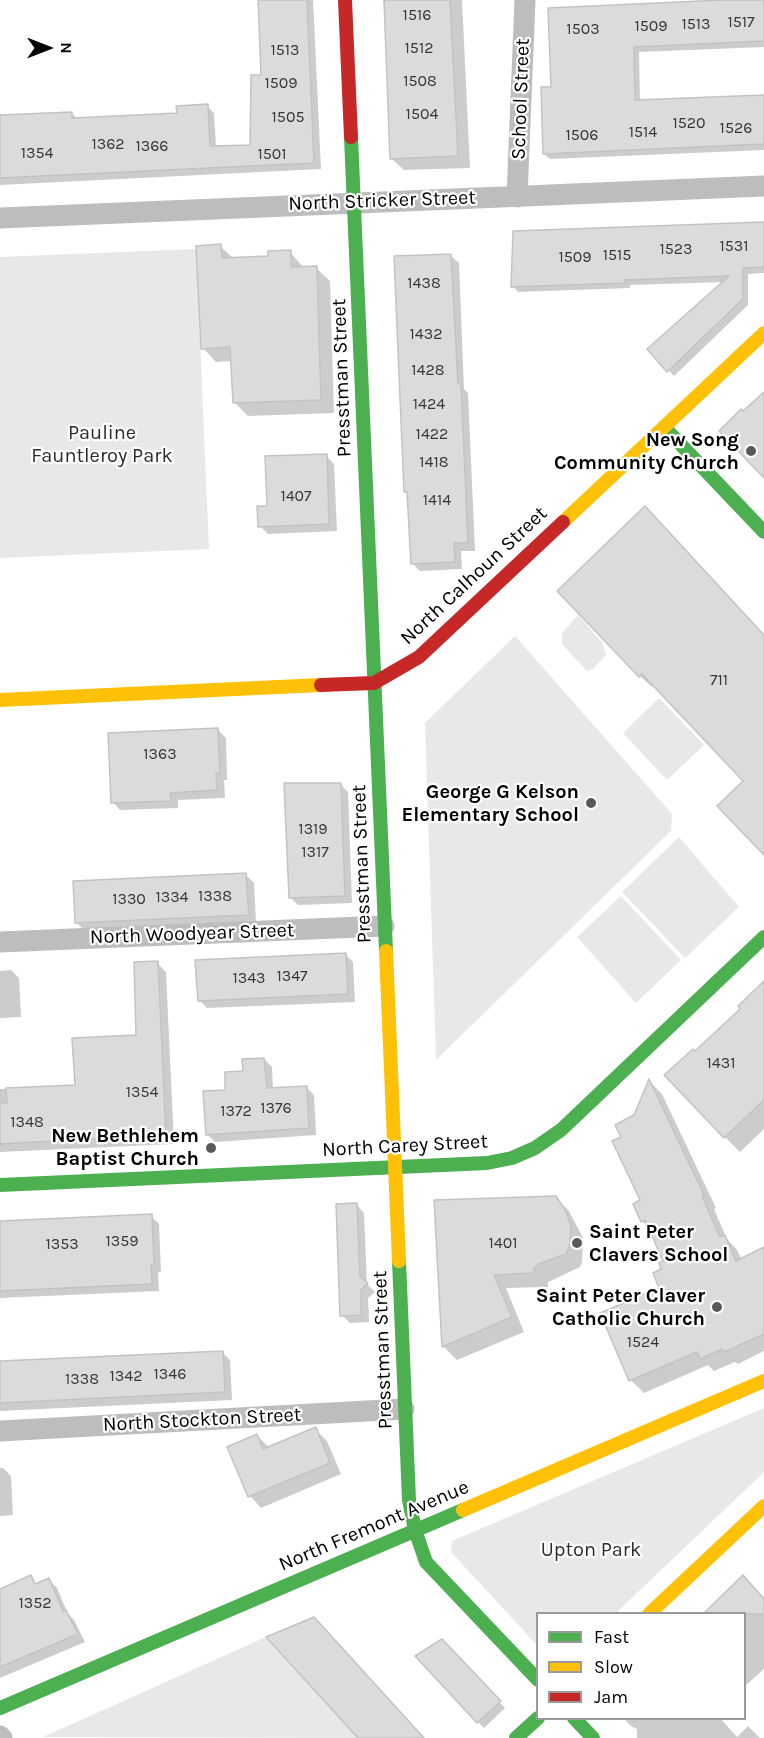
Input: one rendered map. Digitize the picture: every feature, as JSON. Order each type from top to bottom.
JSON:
[{"type":"street","name":"Presstman Street","points":[[345,0],[409,1500],[415,1530],[426,1562],[536,1679]]},
{"type":"street","name":"School Street","points":[[517,197],[525,0]]},
{"type":"street","name":"North Stricker Street","points":[[0,218],[354,201],[517,197],[764,186]]},
{"type":"street","name":"North Calhoun Street","points":[[0,700],[374,683],[418,657],[764,333]]},
{"type":"street","points":[[664,427],[764,532]]},
{"type":"street","name":"North Woodyear Street","points":[[0,942],[384,926]]},
{"type":"street","name":"North Carey Street","points":[[0,1185],[487,1163],[513,1158],[535,1148],[561,1130],[764,937]]},
{"type":"street","name":"North Fremont Avenue","points":[[0,1708],[764,1381]]},
{"type":"street","name":"North Stockton Street","points":[[0,1431],[404,1409]]},
{"type":"street","points":[[652,1612],[764,1506]]},
{"type":"street","points":[[516,1738],[536,1719]]},
{"type":"street","points":[[575,1720],[593,1738]]},
{"type":"green space","name":"Pauline Fauntleroy Park","points":[[196,249],[209,549],[0,558],[0,257]]},
{"type":"green space","points":[[578,615],[602,642],[606,655],[593,669],[587,671],[562,644],[562,633]]},
{"type":"green space","points":[[515,636],[672,814],[671,831],[436,1060],[425,723]]},
{"type":"green space","points":[[659,698],[704,745],[667,780],[623,733]]},
{"type":"green space","points":[[679,837],[739,907],[685,958],[622,892]]},
{"type":"green space","points":[[621,896],[681,960],[636,1003],[577,937]]},
{"type":"green space","name":"Upton Park","points":[[764,1408],[764,1472],[617,1612],[536,1612],[536,1644],[451,1552],[452,1541]]},
{"type":"green space","points":[[266,1637],[360,1738],[43,1737]]},
{"type":"building","points":[[258,0],[307,0],[314,163],[0,178],[0,115],[72,112],[72,118],[177,113],[176,106],[208,104],[210,146],[250,145],[251,75],[261,75]]},
{"type":"building","points":[[384,0],[450,0],[458,156],[390,159]]},
{"type":"building","points":[[764,0],[764,41],[634,47],[635,100],[764,95],[764,144],[543,154],[541,87],[551,87],[548,8]]},
{"type":"building","points":[[764,222],[764,267],[743,268],[743,299],[667,372],[647,349],[729,276],[511,287],[513,231]]},
{"type":"building","points":[[221,244],[222,258],[268,256],[268,251],[291,250],[291,267],[317,266],[321,400],[233,403],[230,347],[201,349],[196,246]]},
{"type":"building","points":[[451,254],[458,384],[461,384],[468,543],[454,543],[455,562],[411,564],[407,492],[404,492],[394,256]]},
{"type":"building","name":"New Song Community Church","points":[[764,392],[764,478],[719,431],[741,409],[743,411]]},
{"type":"building","points":[[327,454],[329,524],[258,527],[257,506],[267,506],[265,456]]},
{"type":"building","points":[[645,506],[764,635],[764,855],[717,806],[743,781],[642,674],[639,677],[557,591]]},
{"type":"building","points":[[218,728],[220,773],[216,773],[217,790],[170,793],[171,801],[111,803],[108,733]]},
{"type":"building","points":[[284,783],[341,783],[345,896],[289,898]]},
{"type":"building","points":[[246,873],[249,915],[75,923],[73,881]]},
{"type":"building","points":[[346,953],[348,994],[198,1001],[195,960]]},
{"type":"building","points":[[158,961],[166,1135],[0,1144],[0,1103],[7,1103],[6,1088],[75,1085],[72,1038],[136,1035],[134,962]]},
{"type":"building","points":[[764,981],[764,1100],[724,1138],[664,1075],[693,1049],[695,1051],[740,1009],[738,1006]]},
{"type":"building","points":[[264,1058],[267,1088],[307,1086],[309,1128],[206,1135],[203,1091],[225,1090],[225,1072],[243,1071],[242,1059]]},
{"type":"building","points":[[649,1079],[704,1195],[702,1196],[720,1237],[725,1235],[736,1261],[764,1247],[764,1334],[724,1352],[722,1349],[700,1359],[697,1352],[629,1381],[600,1313],[659,1288],[653,1273],[661,1269],[659,1263],[663,1261],[645,1220],[641,1222],[633,1204],[640,1200],[612,1141],[621,1137],[615,1125],[634,1115]]},
{"type":"building","points":[[556,1196],[566,1211],[571,1227],[570,1244],[566,1254],[538,1264],[538,1267],[534,1268],[534,1273],[494,1275],[512,1317],[442,1347],[434,1200]]},
{"type":"building","points":[[357,1203],[360,1277],[368,1283],[361,1290],[361,1315],[340,1316],[336,1204]]},
{"type":"building","points":[[152,1214],[154,1265],[151,1265],[152,1284],[0,1291],[0,1221]]},
{"type":"building","points":[[223,1351],[225,1392],[0,1403],[0,1361]]},
{"type":"building","points":[[316,1427],[330,1463],[248,1497],[227,1447],[257,1434],[263,1449]]},
{"type":"building","points":[[31,1575],[35,1584],[49,1578],[63,1611],[66,1610],[78,1634],[0,1667],[0,1589]]},
{"type":"building","points":[[743,1575],[764,1599],[764,1614],[705,1612]]},
{"type":"building","points":[[314,1617],[424,1738],[358,1738],[266,1637]]},
{"type":"building","points":[[442,1639],[501,1701],[477,1723],[415,1656]]},
{"type":"traffic: fast","points":[[351,137],[386,951]]},
{"type":"traffic: fast","points":[[664,427],[764,532]]},
{"type":"traffic: fast","points":[[0,1185],[487,1163],[512,1158],[535,1148],[561,1130],[764,937]]},
{"type":"traffic: fast","points":[[399,1261],[409,1500],[415,1530],[426,1562],[536,1678]]},
{"type":"traffic: fast","points":[[0,1708],[463,1510]]},
{"type":"traffic: fast","points":[[516,1738],[536,1720]]},
{"type":"traffic: fast","points":[[576,1720],[593,1738]]},
{"type":"traffic: slow","points":[[563,522],[764,333]]},
{"type":"traffic: slow","points":[[0,700],[321,685]]},
{"type":"traffic: slow","points":[[386,951],[399,1261]]},
{"type":"traffic: slow","points":[[463,1510],[764,1381]]},
{"type":"traffic: slow","points":[[651,1612],[764,1506]]},
{"type":"traffic: jam","points":[[345,0],[351,137]]},
{"type":"traffic: jam","points":[[321,685],[374,683],[419,657],[563,522]]},
{"type":"place","name":"New Song Community Church","points":[[751,451]]},
{"type":"place","name":"George G Kelson Elementary School","points":[[591,803]]},
{"type":"place","name":"New Bethlehem Baptist Church","points":[[211,1148]]},
{"type":"place","name":"Saint Peter Clavers School","points":[[577,1243]]},
{"type":"place","name":"Saint Peter Claver Catholic Church","points":[[717,1307]]}]
